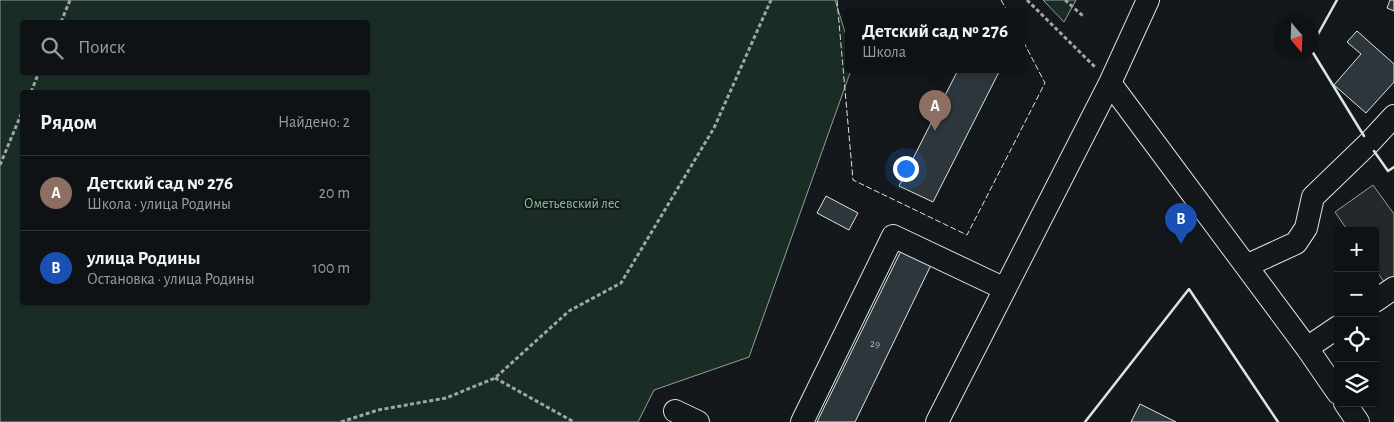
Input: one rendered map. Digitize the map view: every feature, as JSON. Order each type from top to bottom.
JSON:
[{"type":"street","points":[[937,422],[1110,83],[1148,0]]},
{"type":"street","points":[[1110,83],[1334,387]]},
{"type":"street","points":[[1246,266],[1296,243],[1306,228],[1313,197],[1369,144],[1394,116]]},
{"type":"street","points":[[802,422],[893,236],[1005,289]]},
{"type":"street","points":[[1379,298],[1394,288]]},
{"type":"street","points":[[1306,348],[1334,329]]},
{"type":"street","points":[[1348,407],[1358,422]]},
{"type":"street","points":[[675,410],[698,422]]},
{"type":"path","points":[[62,20],[70,0]]},
{"type":"path","points":[[341,422],[378,410],[446,398],[495,378],[569,311],[621,283],[714,128],[771,0]]},
{"type":"path","points":[[1027,0],[1110,83]]},
{"type":"path","points":[[1065,0],[1083,16]]},
{"type":"path","points":[[32,90],[38,75]]},
{"type":"path","points":[[0,165],[20,117]]},
{"type":"path","points":[[495,378],[574,422]]},
{"type":"green space","name":"Ометьевский лес","points":[[0,0],[835,0],[845,32],[845,73],[850,73],[749,357],[654,390],[638,422],[0,422]]},
{"type":"green space","points":[[1043,0],[1076,0],[1064,22]]},
{"type":"shaded area","points":[[1373,185],[1394,214],[1394,296],[1379,275],[1379,227],[1345,227],[1335,212]]},
{"type":"building","points":[[1390,0],[1394,0],[1394,11],[1387,8]]},
{"type":"building","points":[[1357,31],[1394,64],[1394,82],[1366,113],[1334,85],[1361,54],[1347,42]]},
{"type":"building","points":[[956,73],[998,73],[933,202],[899,186]]},
{"type":"building","points":[[826,196],[858,213],[849,230],[817,213]]},
{"type":"building","points":[[901,251],[931,265],[855,422],[817,422]]},
{"type":"building","points":[[1140,404],[1176,422],[1131,422]]},
{"type":"fence","points":[[837,0],[853,180],[967,235],[1045,83],[1025,45]]},
{"type":"fence","points":[[1001,0],[1006,8]]},
{"type":"wall","points":[[1319,32],[1337,0]]},
{"type":"wall","points":[[1318,60],[1364,136]]},
{"type":"wall","points":[[1374,151],[1388,171],[1394,167]]},
{"type":"wall","points":[[1085,422],[1189,289],[1278,422]]},
{"type":"place","name":"Детский сад № 276","points":[[935,131]]},
{"type":"place","name":"улица Родины","points":[[1181,244]]}]
